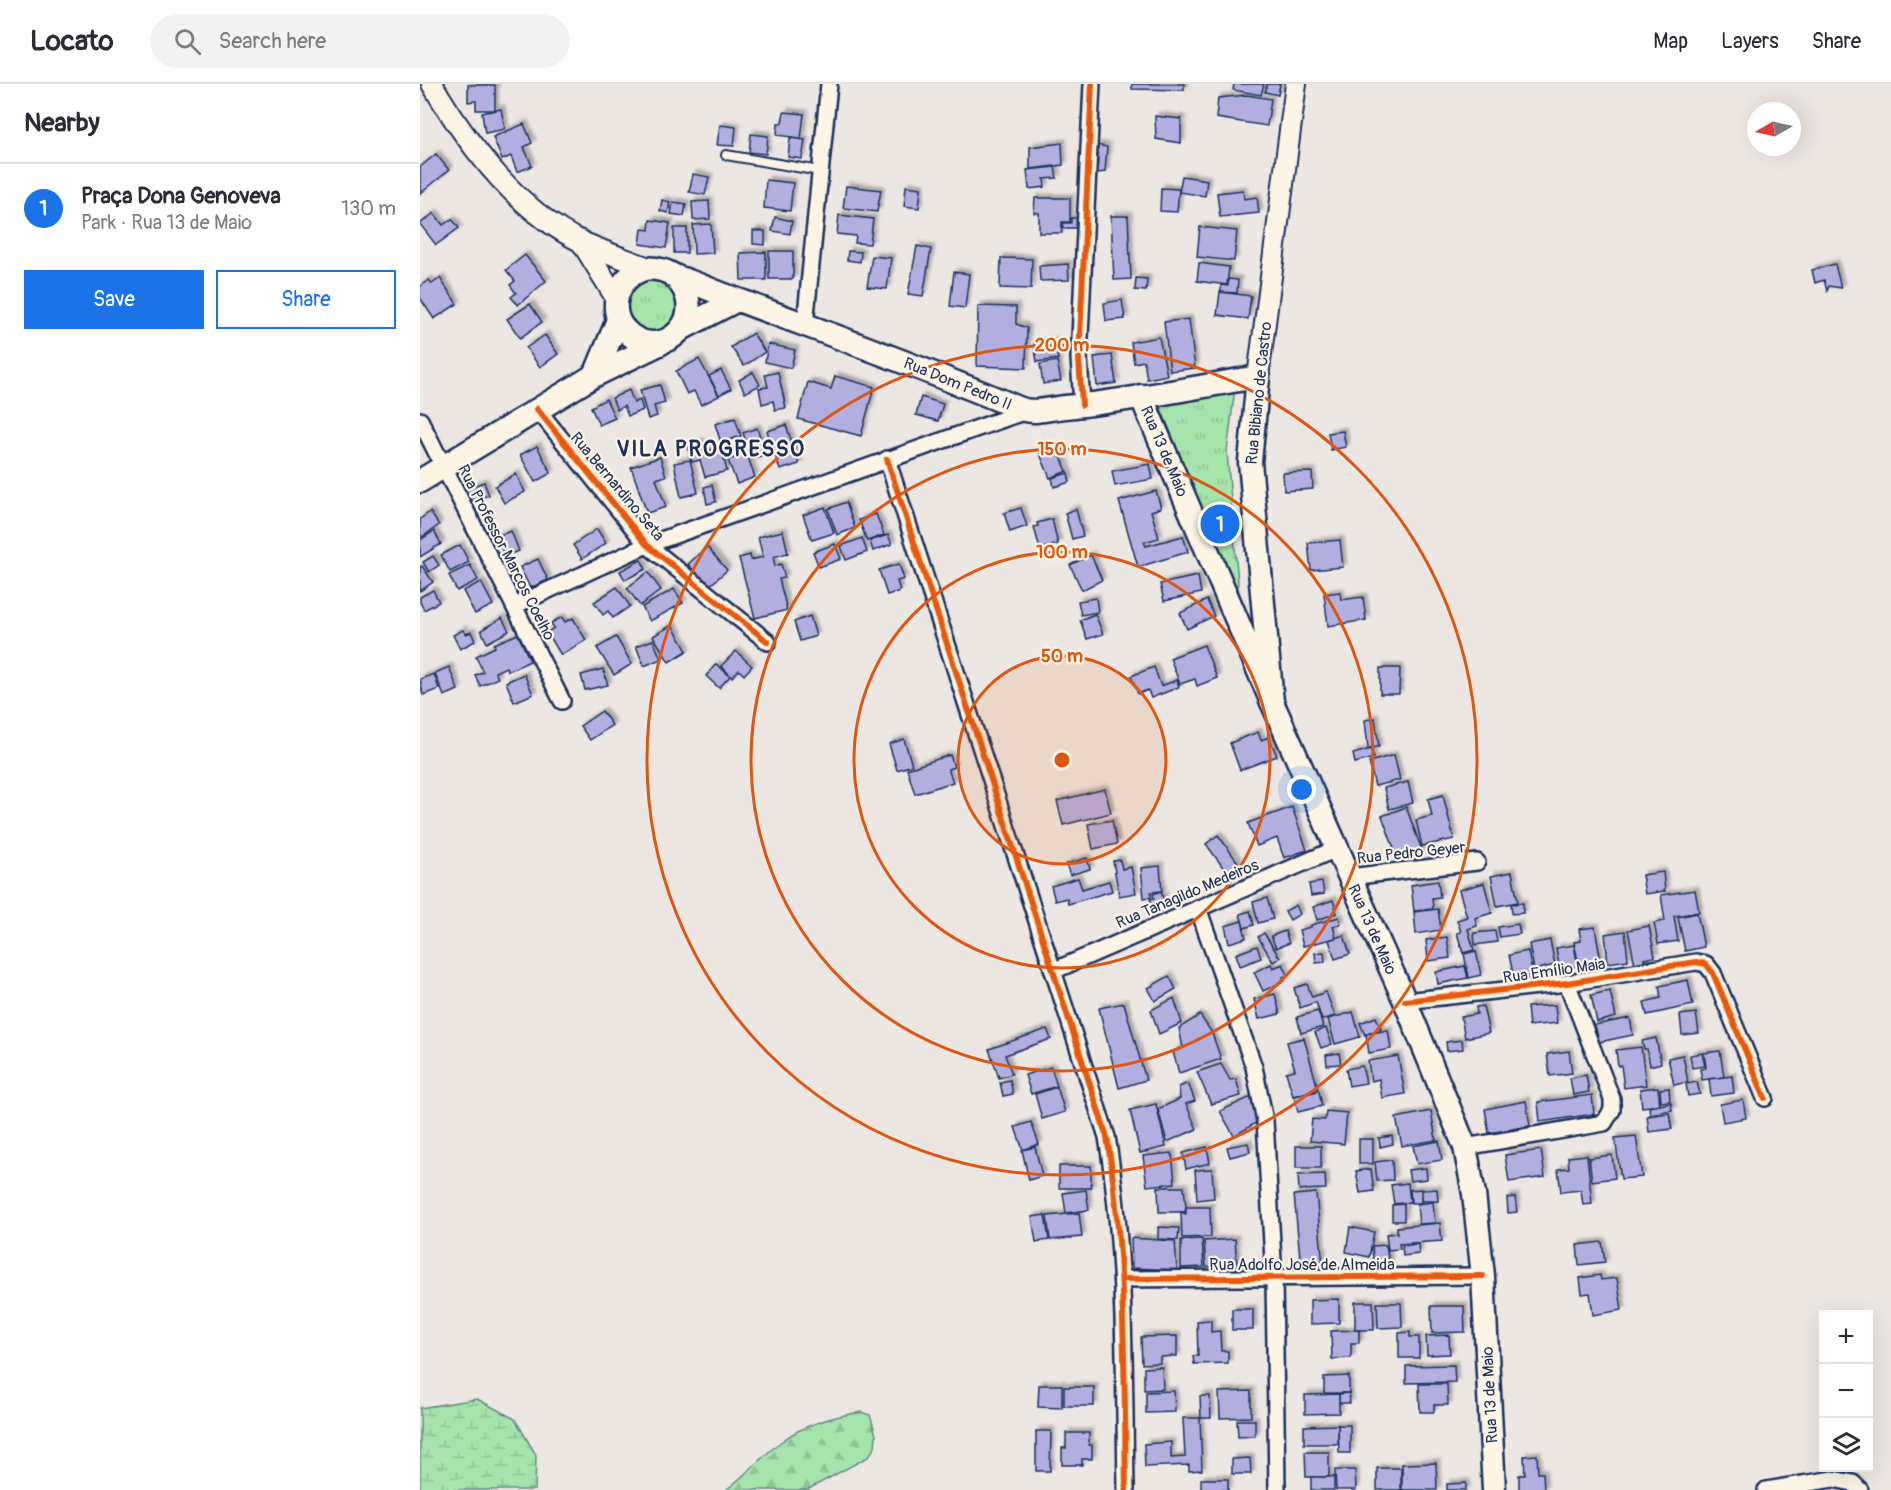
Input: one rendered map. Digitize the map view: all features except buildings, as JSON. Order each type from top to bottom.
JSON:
[{"type":"main road","name":"Rua Dom Pedro II","points":[[651,268],[663,270],[706,286],[1026,411],[1082,405],[1258,377]]},
{"type":"main road","points":[[595,375],[617,309],[620,287],[628,277],[651,268]]},
{"type":"main road","points":[[672,335],[687,319],[689,307],[688,295],[683,284],[674,276]]},
{"type":"main road","points":[[420,481],[595,375],[737,300]]},
{"type":"main road","name":"Rua Dom Pedro II","points":[[617,309],[632,337],[642,341],[672,335]]},
{"type":"main road","name":"Rua Bibiano de Castro","points":[[1258,377],[1250,462],[1272,702]]},
{"type":"main road","name":"Rua 13 de Maio","points":[[1141,396],[1336,849],[1405,1001],[1465,1147],[1474,1194],[1483,1276],[1494,1490]]},
{"type":"street","name":"Rua Dom Pedro II","points":[[432,84],[451,116],[500,179],[533,210],[581,241],[651,268]]},
{"type":"street","points":[[805,324],[829,84]]},
{"type":"street","points":[[1082,405],[1078,358],[1092,84]]},
{"type":"street","name":"Rua Bibiano de Castro","points":[[1258,377],[1296,84]]},
{"type":"street","name":"Rua Dom Pedro II","points":[[581,241],[617,309]]},
{"type":"street","name":"Rua Bernardino Seta","points":[[537,409],[647,545],[768,642]]},
{"type":"street","points":[[514,606],[647,545],[1026,411]]},
{"type":"street","name":"Rua Professor Marcos Coelho","points":[[420,420],[562,701]]},
{"type":"street","points":[[887,459],[1107,1137],[1115,1186],[1122,1279],[1126,1490]]},
{"type":"street","name":"Rua Tanagildo Medeiros","points":[[1053,971],[1336,849]]},
{"type":"street","name":"Rua Pedro Geyer","points":[[1349,877],[1477,862]]},
{"type":"street","points":[[1198,908],[1254,1067],[1265,1121],[1274,1278],[1277,1490]]},
{"type":"street","name":"Rua Emílio Maia","points":[[1405,1001],[1567,983],[1696,962],[1706,964],[1713,973],[1764,1098]]},
{"type":"street","points":[[1465,1147],[1604,1123],[1612,1110],[1612,1099],[1567,983]]},
{"type":"street","name":"Rua Adolfo José de Almeida","points":[[1122,1279],[1483,1276]]},
{"type":"street","points":[[1766,1490],[1833,1479],[1856,1486]]},
{"type":"lane","points":[[726,155],[820,171]]},
{"type":"green space","points":[[643,279],[662,279],[676,291],[678,318],[656,334],[631,325],[625,303],[630,290]]},
{"type":"green space","points":[[1233,389],[1227,452],[1239,596],[1236,596],[1159,403]]},
{"type":"green space","points":[[477,1399],[515,1419],[536,1455],[535,1490],[420,1490],[420,1408]]},
{"type":"green space","points":[[861,1412],[870,1415],[876,1435],[875,1447],[868,1457],[807,1490],[726,1490],[790,1435],[820,1422]]},
{"type":"cycle path","points":[[1082,405],[1079,358],[1092,84]]},
{"type":"cycle path","points":[[537,409],[647,545],[768,642]]},
{"type":"cycle path","points":[[887,459],[1107,1137],[1121,1269],[1126,1490]]},
{"type":"cycle path","points":[[1405,1001],[1567,983],[1696,962],[1706,964],[1713,973],[1765,1098]]},
{"type":"cycle path","points":[[1122,1279],[1483,1276]]},
{"type":"place","name":"Praça Dona Genoveva","points":[[1220,524]]},
{"type":"district","name":"VILA PROGRESSO","points":[[711,448]]}]
